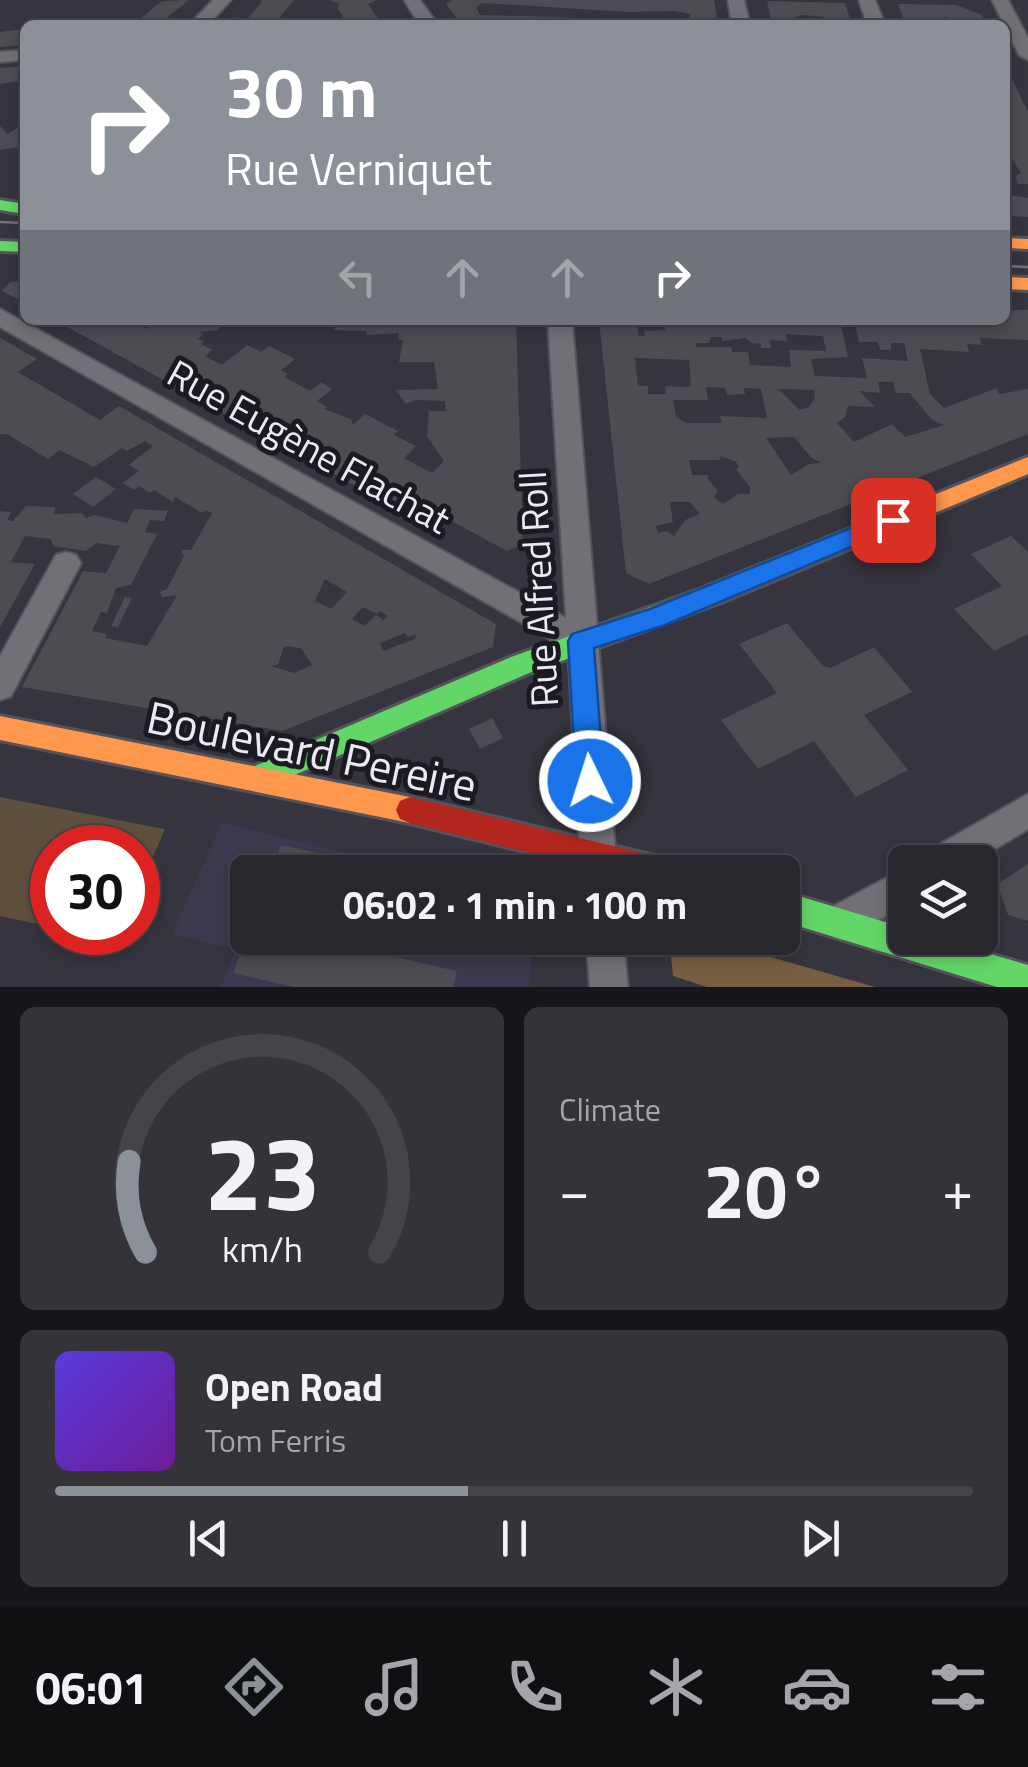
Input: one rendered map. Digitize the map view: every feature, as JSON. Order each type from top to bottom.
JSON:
[{"type":"main road","points":[[260,777],[581,641],[656,618],[1028,464]]},
{"type":"main road","name":"Boulevard Pereire","points":[[0,728],[260,777],[570,855]]},
{"type":"main road","points":[[800,911],[1028,981]]},
{"type":"street","points":[[203,20],[223,0]]},
{"type":"street","points":[[1000,0],[1028,55]]},
{"type":"street","name":"Rue Eugène Flachat","points":[[0,317],[581,641]]},
{"type":"street","name":"Rue Alfred Roll","points":[[560,325],[597,855]]},
{"type":"street","points":[[0,686],[66,563]]},
{"type":"street","points":[[971,845],[1028,810]]},
{"type":"street","points":[[841,922],[888,896]]},
{"type":"street","points":[[606,955],[608,987]]},
{"type":"shaded area","points":[[0,797],[144,825],[30,825],[30,922],[0,916]]},
{"type":"shaded area","points":[[222,822],[356,855],[230,855],[230,948],[172,934]]},
{"type":"shaded area","points":[[234,955],[531,955],[530,987],[221,987]]},
{"type":"shaded area","points":[[671,955],[763,955],[875,987],[707,987],[673,976]]},
{"type":"building","points":[[189,0],[164,20],[137,20],[140,19],[162,1]]},
{"type":"building","points":[[294,0],[277,20],[230,20],[247,19],[262,2]]},
{"type":"building","points":[[329,0],[376,0],[368,4],[379,20],[345,20],[337,7],[340,4]]},
{"type":"building","points":[[453,0],[714,0],[717,20],[690,20],[690,14],[675,11],[482,3],[476,7],[480,15],[588,20],[458,20],[446,4]]},
{"type":"building","points":[[767,1],[845,3],[850,20],[803,15],[797,20],[771,20]]},
{"type":"building","points":[[898,4],[956,5],[982,15],[984,20],[945,17],[904,20]]},
{"type":"building","points":[[20,30],[20,45],[0,47],[0,32]]},
{"type":"building","points":[[20,66],[20,81],[0,84],[0,68]]},
{"type":"building","points":[[1010,74],[1028,112],[1028,184],[1018,184],[1015,176],[1021,173],[1010,155]]},
{"type":"building","points":[[0,126],[8,134],[20,126],[20,147],[0,150]]},
{"type":"building","points":[[1010,195],[1028,198],[1028,217],[1010,216]]},
{"type":"building","points":[[20,281],[20,300],[2,291],[10,282]]},
{"type":"building","points":[[1010,310],[1028,310],[1028,340],[980,338],[982,345],[967,344],[969,352],[920,349],[930,394],[944,408],[997,388],[999,394],[1028,389],[1028,434],[649,584],[626,573],[600,325],[638,325],[639,336],[645,336],[644,331],[665,330],[665,325],[841,325],[848,357],[811,359],[815,376],[867,378],[862,358],[908,361],[904,343],[891,343],[891,350],[881,350],[877,342],[859,342],[855,325],[1010,325]],"holes":[[[786,334],[823,336],[826,351],[789,350],[791,367],[750,365],[748,352],[732,352],[731,347],[696,347],[696,343],[709,343],[711,337],[722,337],[722,341],[745,338],[754,344],[761,343],[761,348],[771,348],[770,340],[787,341]],[[635,358],[689,360],[691,387],[665,386],[666,394],[648,394],[648,386],[638,385]],[[878,382],[893,382],[896,393],[910,393],[932,420],[944,425],[905,437],[892,424],[854,442],[837,423],[845,417],[848,406],[875,407],[859,391],[880,393]],[[706,387],[725,388],[727,395],[745,394],[744,388],[761,389],[767,418],[720,416],[722,423],[686,423],[676,417],[673,400],[708,400]],[[779,389],[814,390],[815,398],[809,407],[799,410]],[[794,437],[821,463],[809,464],[791,475],[766,438]],[[721,456],[736,462],[736,470],[750,487],[750,494],[738,494],[723,504],[714,497],[718,491],[707,478],[709,475],[692,475],[689,460],[719,460]],[[670,502],[690,502],[700,514],[685,520],[674,536],[667,531],[658,533],[656,526],[673,522]]]},
{"type":"building","points":[[64,325],[139,325],[147,329],[152,325],[220,325],[218,330],[199,332],[203,334],[198,339],[204,342],[201,344],[212,350],[205,356],[222,365],[247,345],[261,352],[269,346],[295,359],[281,370],[288,374],[284,377],[310,391],[321,382],[332,389],[317,401],[327,407],[324,409],[351,419],[353,425],[365,414],[398,431],[394,435],[416,446],[404,458],[432,473],[444,461],[427,436],[429,411],[446,411],[445,401],[416,400],[406,404],[396,390],[438,389],[434,362],[399,362],[403,340],[398,339],[399,333],[366,335],[367,331],[334,330],[335,326],[321,325],[516,325],[523,544],[507,551],[407,497],[395,508]]},
{"type":"building","points":[[0,338],[37,359],[18,372],[100,420],[119,406],[496,624],[493,647],[282,731],[22,687],[83,571],[106,573],[120,546],[96,543],[86,551],[53,546],[51,539],[25,536],[11,562],[35,564],[0,627],[0,511],[11,512],[7,520],[13,521],[26,506],[56,507],[53,514],[82,513],[86,518],[94,515],[127,523],[134,509],[168,511],[164,521],[150,520],[145,532],[157,534],[131,585],[116,588],[107,613],[101,612],[92,631],[107,634],[105,638],[147,646],[177,595],[162,597],[160,592],[167,589],[184,556],[181,550],[191,550],[212,513],[202,513],[175,497],[173,502],[154,490],[150,493],[139,486],[134,490],[123,483],[139,471],[129,465],[153,446],[145,441],[127,451],[122,448],[94,467],[59,450],[48,459],[7,434],[0,434]],"holes":[[[325,579],[347,592],[331,609],[315,601]],[[363,607],[388,616],[384,620],[376,615],[364,626],[352,619]],[[405,633],[408,637],[416,634],[415,639],[383,651],[380,643]],[[284,646],[301,648],[312,665],[294,673],[271,666],[278,665]]]},
{"type":"building","points":[[96,477],[116,489],[93,507],[73,494]]},
{"type":"building","points":[[1011,536],[1028,552],[1028,634],[994,651],[954,609],[1002,586],[971,554]]},
{"type":"building","points":[[125,597],[132,598],[118,627],[111,626]]},
{"type":"building","points":[[787,623],[823,666],[830,668],[874,647],[912,692],[864,715],[908,770],[856,797],[814,741],[758,769],[721,720],[777,693],[739,644]]},
{"type":"building","points":[[492,718],[503,738],[480,749],[469,729]]},
{"type":"building","points":[[281,845],[326,855],[277,855]]},
{"type":"building","points":[[1028,864],[1028,921],[1008,915],[998,883]]},
{"type":"building","points":[[240,955],[386,955],[457,971],[453,987],[294,987],[233,973]]},
{"type":"tram line","points":[[0,222],[20,223]]},
{"type":"tram line","points":[[1010,266],[1028,267]]},
{"type":"traffic: fast","points":[[0,205],[20,208]]},
{"type":"traffic: fast","points":[[0,246],[20,247]]},
{"type":"traffic: fast","points":[[260,777],[520,665],[715,594]]},
{"type":"traffic: fast","points":[[800,911],[1028,981]]},
{"type":"traffic: slow","points":[[1010,243],[1028,244]]},
{"type":"traffic: slow","points":[[1010,283],[1028,284]]},
{"type":"traffic: slow","points":[[715,594],[1028,465]]},
{"type":"traffic: slow","points":[[0,728],[410,810]]},
{"type":"traffic: jam","points":[[410,810],[594,855]]},
{"type":"route","points":[[590,781],[581,641],[656,618],[893,520]]}]
